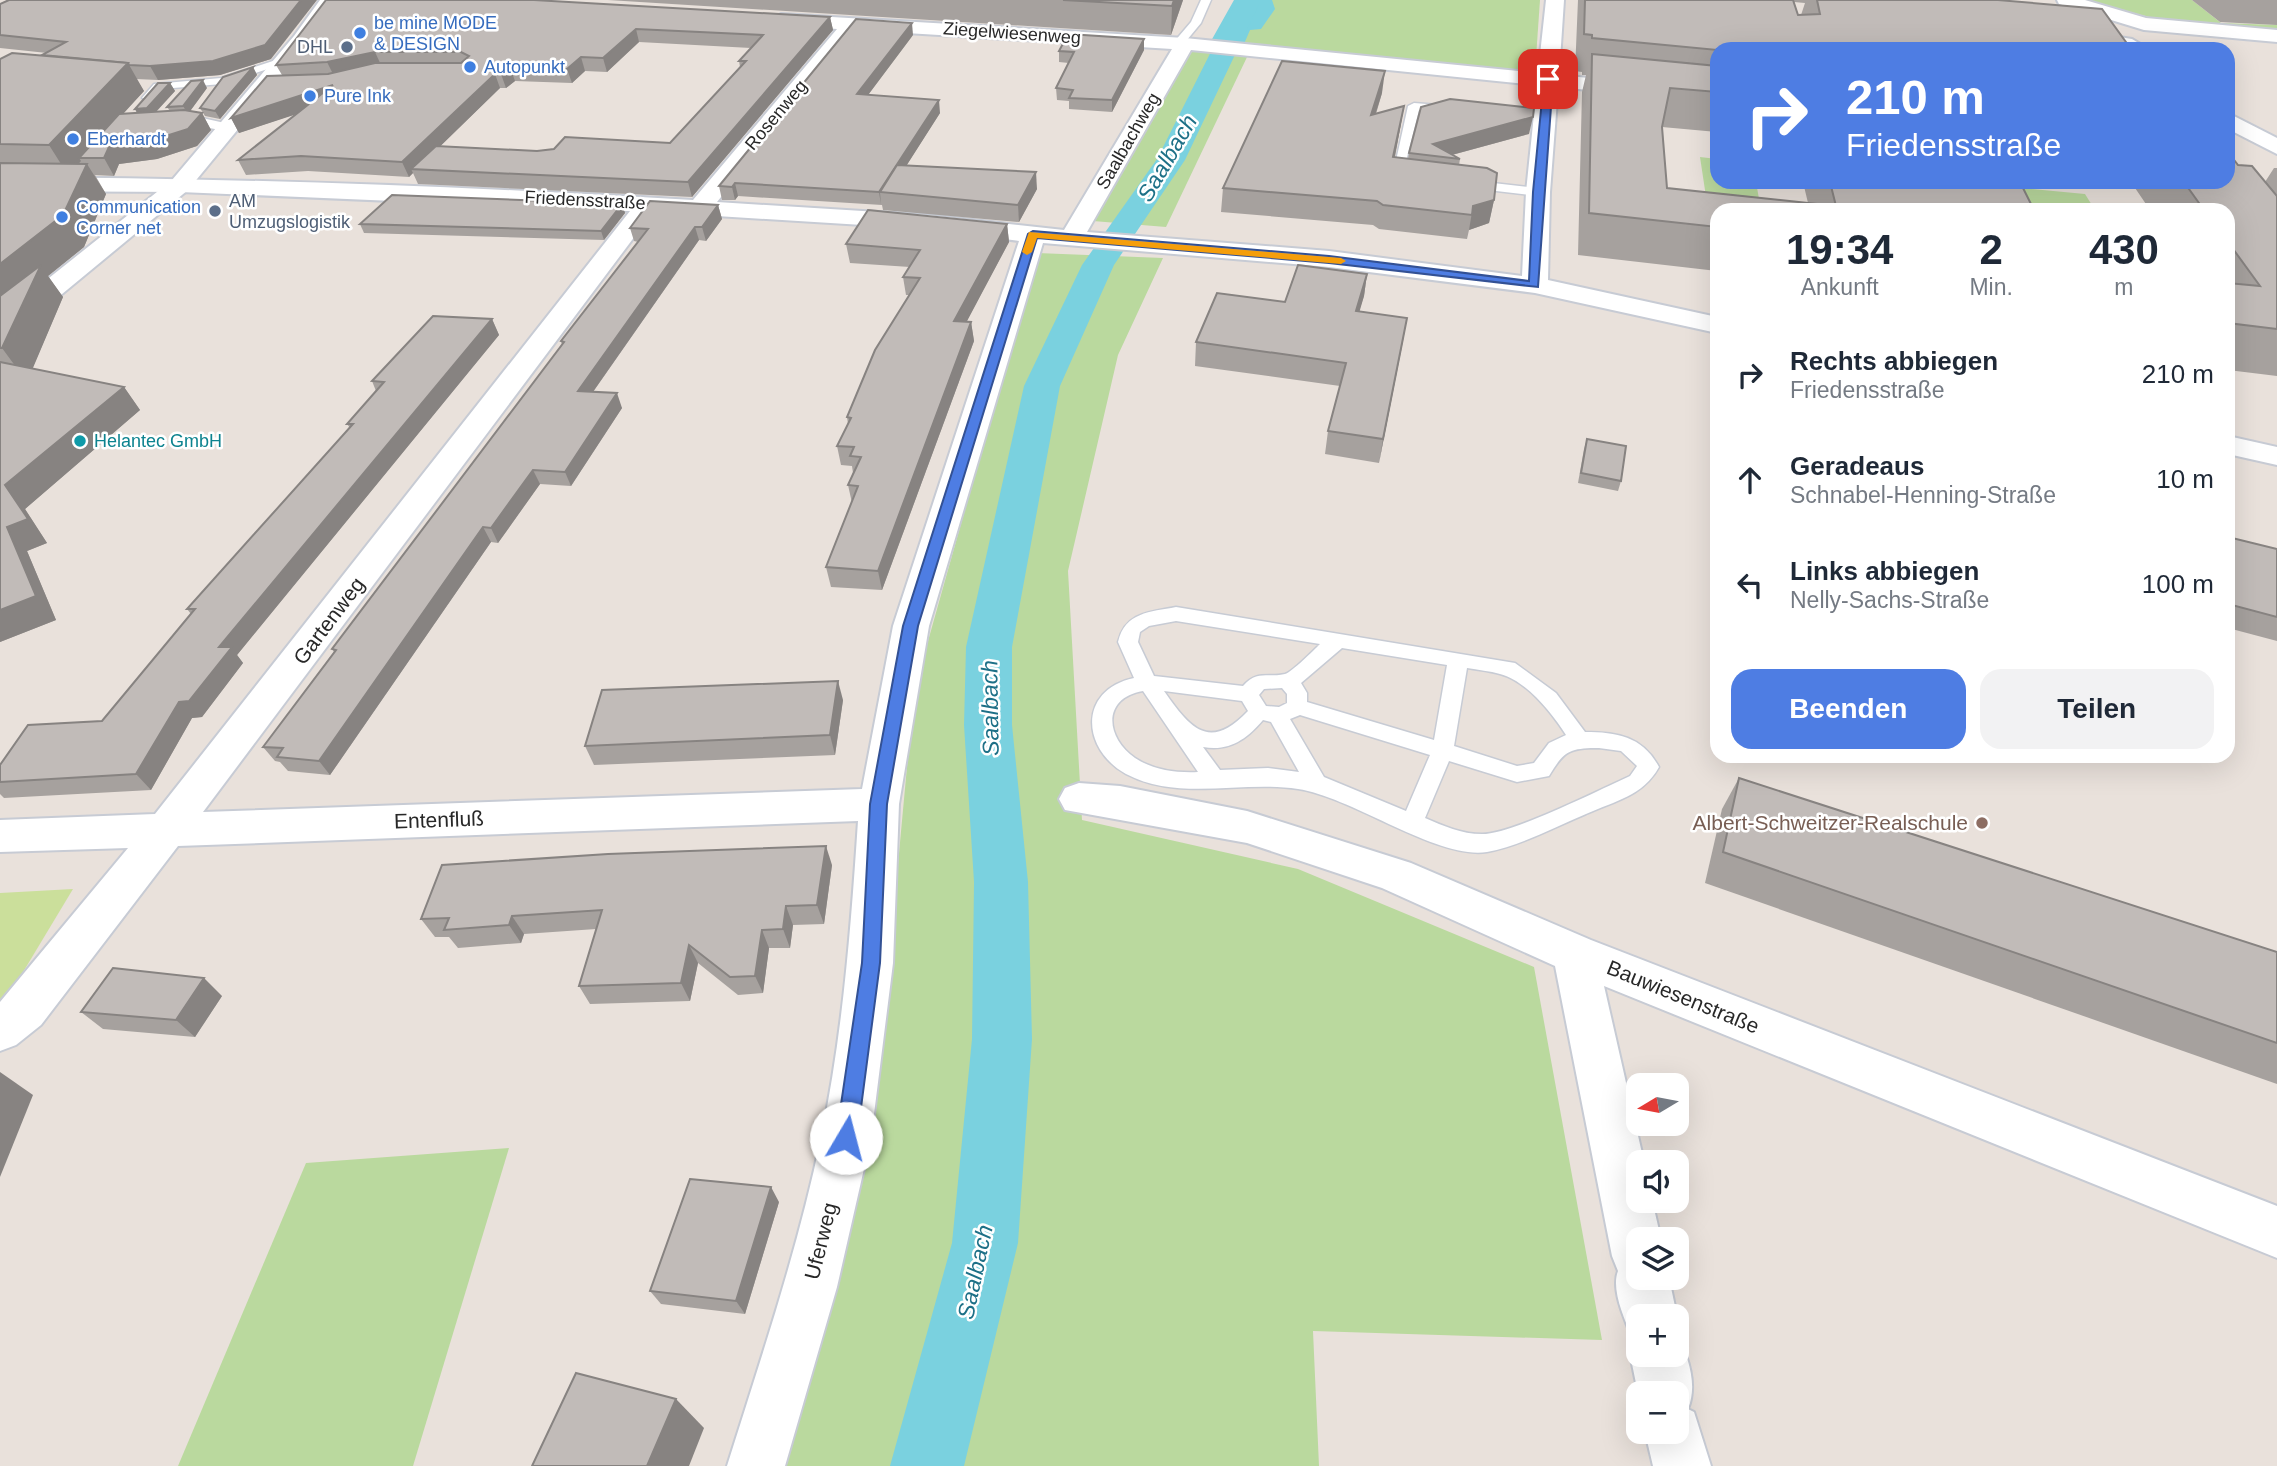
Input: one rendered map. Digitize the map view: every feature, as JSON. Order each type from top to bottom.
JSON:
[{"type":"street","points":[[0,331],[180,185],[266,87],[329,0]]},
{"type":"street","points":[[1535,285],[1539,118],[1548,79],[1555,0]]},
{"type":"street","points":[[2066,0],[2144,24],[2277,36]]},
{"type":"street","name":"Ziegelwiesenweg","points":[[759,18],[1185,44],[1710,96]]},
{"type":"street","name":"Rosenweg","points":[[701,206],[852,23]]},
{"type":"street","points":[[2134,42],[2144,24]]},
{"type":"street","points":[[2056,34],[2102,42]]},
{"type":"street","name":"Saalbachweg","points":[[1066,237],[1185,44]]},
{"type":"street","points":[[2235,124],[2277,147]]},
{"type":"street","points":[[2235,137],[2256,135]]},
{"type":"street","name":"Friedensstraße","points":[[0,184],[76,178],[180,185],[701,206],[927,222],[1066,237],[1329,259],[1535,285],[1710,323]]},
{"type":"street","name":"Gartenweg","points":[[0,1030],[25,1010],[648,204]]},
{"type":"street","name":"Uferweg","points":[[756,1466],[810,1287],[846,1138],[871,963],[879,804],[911,626],[1066,237]]},
{"type":"street","points":[[2235,447],[2277,456]]},
{"type":"street","name":"Bauwiesenstraße","points":[[1079,799],[1120,802],[1259,831],[1396,875],[1575,954],[2277,1232]]},
{"type":"street","name":"Entenfluß","points":[[0,836],[879,804]]},
{"type":"street","points":[[1575,954],[1632,1227]]},
{"type":"street","points":[[1677,1444],[1682,1466]]},
{"type":"lane","points":[[1185,44],[1206,0]]},
{"type":"lane","points":[[219,86],[285,60]]},
{"type":"lane","points":[[145,85],[187,88],[266,87]]},
{"type":"lane","points":[[142,106],[158,86]]},
{"type":"lane","points":[[1424,179],[1396,176],[1414,106],[1468,111]]},
{"type":"lane","points":[[169,122],[197,116],[230,128]]},
{"type":"lane","points":[[1452,182],[1538,192]]},
{"type":"lane","points":[[1214,779],[1138,668],[1128,642],[1131,629],[1143,620],[1177,614],[1508,668],[1531,681],[1570,723],[1579,740]]},
{"type":"lane","points":[[1316,783],[1258,682],[1289,682],[1337,641]]},
{"type":"lane","points":[[1412,822],[1442,752],[1458,661]]},
{"type":"lane","points":[[1181,729],[1206,740],[1229,741],[1270,707],[1297,693],[1289,682]]},
{"type":"lane","points":[[1150,683],[1270,707],[1517,774],[1541,770],[1565,740],[1622,743],[1644,757],[1648,767],[1638,782],[1541,824],[1486,843],[1456,841],[1316,783],[1268,776],[1195,782],[1146,772],[1127,764],[1110,747],[1102,731],[1101,710],[1112,696],[1128,687],[1150,683]]},
{"type":"green space","points":[[1249,0],[1540,0],[1535,72],[1228,42]]},
{"type":"green space","points":[[2083,0],[2192,0],[2221,23],[2277,25],[2277,31],[2153,18]]},
{"type":"green space","points":[[1190,49],[1248,55],[1166,227],[1093,221]]},
{"type":"green space","points":[[1700,157],[1710,158],[1710,189],[1757,189],[1760,203],[1710,203],[1708,210]]},
{"type":"green space","points":[[2023,189],[2085,194],[2091,203],[2030,203]]},
{"type":"green space","points":[[1037,253],[1163,258],[1118,355],[1068,571],[1082,820],[1298,869],[1534,967],[1602,1340],[1313,1331],[1319,1466],[786,1466],[807,1394],[876,1102],[914,691]]},
{"type":"green space","points":[[73,889],[2,1007],[0,1008],[0,893]]},
{"type":"green space","points":[[509,1148],[413,1466],[178,1466],[306,1163]]},
{"type":"water","points":[[1234,0],[1272,0],[1275,9],[1261,29],[1250,30],[1244,44],[1211,41]]},
{"type":"building","points":[[9,0],[301,0],[265,45],[213,61],[150,66],[42,55],[66,42],[0,35],[0,4]]},
{"type":"building","points":[[326,0],[534,0],[830,17],[688,182],[411,169],[436,146],[537,151],[554,149],[565,137],[670,143],[746,61],[739,61],[763,35],[636,29],[603,58],[581,57],[567,69],[510,67],[501,74],[495,74],[402,162],[301,156],[238,160],[333,85],[231,118],[267,76],[328,74],[375,63],[461,63],[469,56],[461,52],[375,52],[327,62],[276,65]]},
{"type":"building","points":[[1063,0],[1174,0],[1172,6]]},
{"type":"building","points":[[1585,0],[1793,0],[1798,15],[1820,14],[1817,0],[1998,0],[2102,9],[2126,42],[1710,42],[1710,49],[1592,38],[1592,35],[1584,34]]},
{"type":"building","points":[[856,19],[912,23],[857,94],[939,100],[879,192],[735,183],[732,187],[719,186]]},
{"type":"building","points":[[1068,34],[1144,39],[1112,100],[1069,98],[1073,90],[1056,88],[1074,52],[1059,51]]},
{"type":"building","points":[[12,53],[128,63],[49,145],[0,144],[0,59]]},
{"type":"building","points":[[1592,54],[1710,65],[1710,91],[1670,88],[1662,127],[1667,188],[1808,203],[1710,203],[1710,226],[1589,213]]},
{"type":"building","points":[[1282,61],[1385,71],[1371,115],[1404,106],[1393,157],[1487,168],[1497,173],[1494,200],[1473,206],[1472,215],[1383,205],[1377,201],[1223,188]]},
{"type":"building","points":[[253,67],[215,111],[200,108],[223,77]]},
{"type":"building","points":[[203,80],[183,106],[167,107],[191,81]]},
{"type":"building","points":[[158,83],[170,83],[147,108],[135,109]]},
{"type":"building","points":[[1450,99],[1534,108],[1533,117],[1433,144],[1460,159],[1409,153],[1421,107]]},
{"type":"building","points":[[184,110],[202,113],[188,129],[147,142],[109,147],[104,158],[79,158],[119,114]]},
{"type":"building","points":[[2235,161],[2238,165],[2252,166],[2277,196],[2277,329],[2235,324],[2235,284],[2260,286],[2235,252],[2235,203],[2199,203],[2189,189],[2235,189]]},
{"type":"building","points":[[0,163],[87,164],[63,215],[0,264]]},
{"type":"building","points":[[897,165],[1036,172],[1018,205],[880,192]]},
{"type":"building","points":[[1832,189],[2024,189],[2030,203],[1835,203]]},
{"type":"building","points":[[392,195],[622,204],[601,231],[360,224]]},
{"type":"building","points":[[650,201],[718,205],[702,227],[695,227],[578,391],[617,393],[565,472],[533,470],[491,528],[483,527],[319,761],[277,757],[283,748],[263,747],[336,650],[332,649],[564,342],[561,341],[648,229],[630,228]]},
{"type":"building","points":[[868,210],[1007,224],[954,321],[971,322],[878,571],[826,567],[858,486],[848,485],[861,457],[850,456],[854,447],[837,446],[851,418],[847,417],[875,350],[920,278],[903,277],[920,250],[846,244]]},
{"type":"building","points":[[41,265],[2,348],[0,348],[0,296]]},
{"type":"building","points":[[1298,265],[1367,274],[1356,311],[1407,318],[1383,439],[1328,431],[1346,363],[1196,342],[1217,293],[1285,302]]},
{"type":"building","points":[[433,316],[492,319],[219,647],[232,647],[189,701],[179,702],[136,774],[0,782],[0,765],[28,725],[102,721],[195,609],[187,609],[353,424],[347,424],[384,382],[372,381]]},
{"type":"building","points":[[0,362],[124,387],[5,485],[28,519],[7,527],[36,596],[0,610]]},
{"type":"building","points":[[1587,439],[1626,446],[1621,481],[1581,473]]},
{"type":"building","points":[[2235,539],[2277,549],[2277,617],[2235,606]]},
{"type":"building","points":[[838,681],[830,735],[585,746],[602,690]]},
{"type":"building","points":[[1739,778],[2277,952],[2277,1043],[1723,852]]},
{"type":"building","points":[[826,846],[817,905],[786,906],[783,929],[762,930],[755,976],[730,977],[689,945],[681,983],[579,986],[602,910],[512,916],[509,925],[444,930],[449,918],[421,919],[442,865],[608,854]]},
{"type":"building","points":[[113,968],[204,978],[176,1020],[81,1012]]},
{"type":"building","points":[[690,1179],[771,1187],[736,1301],[650,1291]]},
{"type":"building","points":[[576,1373],[676,1399],[647,1466],[532,1466]]},
{"type":"waterway","name":"Saalbach","points":[[927,1466],[985,1243],[1002,1039],[1001,882],[988,725],[989,647],[1042,386],[1098,265],[1171,160],[1249,0]]},
{"type":"slow traffic","points":[[1027,252],[1033,234],[1341,261]]},
{"type":"place","name":"be mine MODE & DESIGN","points":[[360,33]]},
{"type":"place","name":"DHL","points":[[347,47]]},
{"type":"place","name":"Autopunkt","points":[[470,67]]},
{"type":"place","name":"Pure Ink","points":[[310,96]]},
{"type":"place","name":"Eberhardt","points":[[73,139]]},
{"type":"place","name":"AM Umzugslogistik","points":[[215,211]]},
{"type":"place","name":"Communication Corner net","points":[[62,217]]},
{"type":"place","name":"Helantec GmbH","points":[[80,441]]},
{"type":"place","name":"Albert-Schweitzer-Realschule","points":[[1982,823]]},
{"type":"route","points":[[846,1138],[871,963],[879,804],[911,626],[1033,234],[1329,259],[1535,285],[1538,192],[1548,79]]}]
